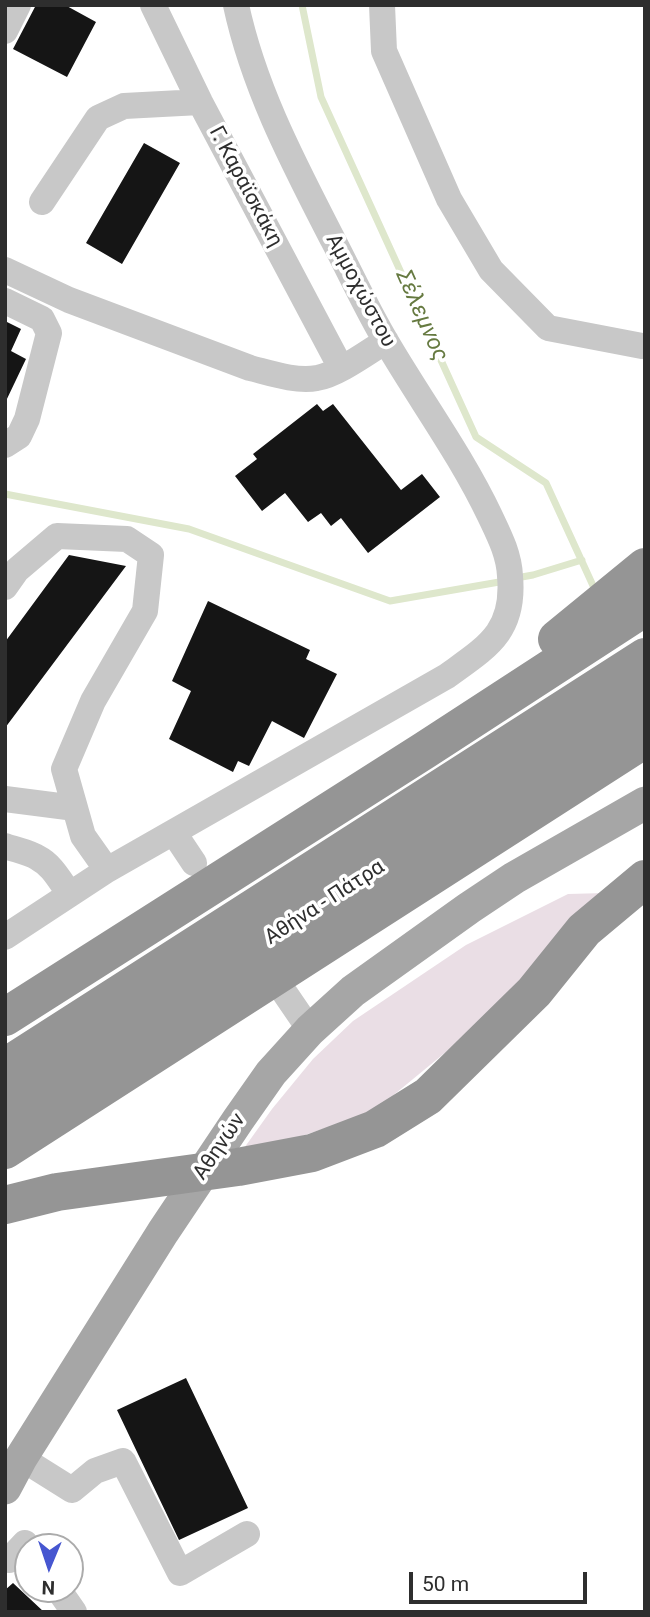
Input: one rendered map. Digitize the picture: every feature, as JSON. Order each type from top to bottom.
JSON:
[{"type":"highway","points":[[425,750],[645,567]]},
{"type":"highway","points":[[5,1017],[645,607]]},
{"type":"highway","name":"Αθήνα - Πάτρα","points":[[5,1067],[645,657]]},
{"type":"highway","name":"Αθήνα - Πάτρα","points":[[5,1108],[645,698]]},
{"type":"highway","points":[[5,1150],[645,739]]},
{"type":"highway","points":[[5,1205],[57,1192],[238,1167],[313,1153],[375,1129],[428,1096],[534,992],[584,930],[645,878]]},
{"type":"main road","name":"Αθηνών","points":[[5,1488],[163,1231],[271,1073],[310,1030],[353,991],[469,908],[514,878],[645,803]]},
{"type":"main road","name":"Αθηνών","points":[[514,878],[645,828]]},
{"type":"street","points":[[5,31],[18,5]]},
{"type":"street","name":"Γ. Καραϊσκάκη","points":[[153,5],[200,102],[341,368]]},
{"type":"street","name":"Αμμοχώστου","points":[[5,937],[107,870],[447,676],[495,639],[502,628],[509,606],[509,565],[505,549],[470,478],[386,341],[295,167],[265,98],[236,5]]},
{"type":"street","points":[[382,5],[384,51],[449,199],[491,270],[548,328],[642,346]]},
{"type":"street","points":[[42,202],[98,118],[124,106],[200,102]]},
{"type":"street","points":[[5,270],[69,300],[250,368],[280,375],[307,379],[323,376],[386,341]]},
{"type":"street","points":[[5,300],[42,319],[50,333],[27,419],[19,436],[5,445]]},
{"type":"street","points":[[5,587],[17,570],[57,536],[127,539],[151,555],[145,611],[93,701],[64,769],[83,836],[107,870]]},
{"type":"street","points":[[5,799],[75,808]]},
{"type":"street","points":[[174,833],[194,863]]},
{"type":"street","points":[[5,846],[44,862],[69,893]]},
{"type":"street","points":[[282,989],[310,1030]]},
{"type":"street","points":[[21,1458],[72,1490],[95,1471],[123,1461],[180,1573],[247,1534]]},
{"type":"shaded area","points":[[605,893],[475,1028],[373,1112],[237,1158],[313,1059],[353,1021],[466,945],[568,894]]},
{"type":"building","points":[[36,5],[65,5],[96,22],[67,77],[13,49]]},
{"type":"building","points":[[144,143],[180,163],[122,264],[86,243]]},
{"type":"building","points":[[5,321],[21,329],[11,351],[26,359],[5,403]]},
{"type":"building","points":[[317,404],[323,411],[333,404],[401,490],[422,474],[440,497],[368,553],[341,518],[331,526],[321,513],[308,522],[285,493],[262,511],[235,476],[257,459],[253,454]]},
{"type":"building","points":[[69,555],[126,566],[5,728],[5,642]]},
{"type":"building","points":[[208,601],[310,650],[306,659],[337,674],[304,738],[272,721],[249,766],[238,761],[233,772],[169,739],[191,691],[172,681]]},
{"type":"building","points":[[186,1378],[248,1508],[179,1540],[117,1410]]},
{"type":"building","points":[[13,1583],[14,1603],[34,1603],[44,1612],[5,1612],[5,1590]]},
{"type":"waterway","name":"Σέλεμνος","points":[[302,5],[321,97],[476,437],[546,483],[595,590]]},
{"type":"waterway","points":[[5,494],[189,529],[390,601],[505,581]]},
{"type":"waterway","points":[[516,578],[582,560]]}]
